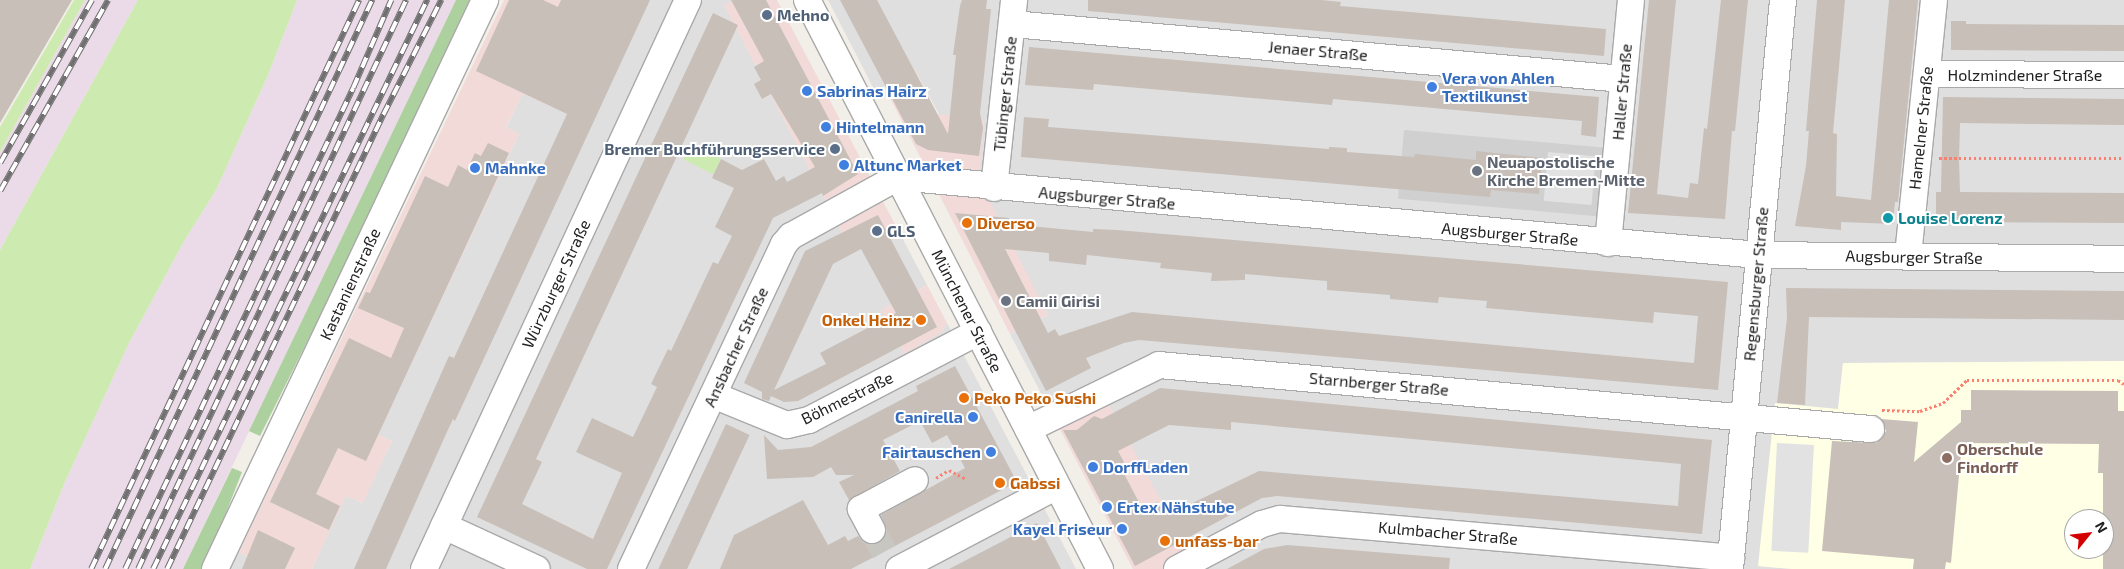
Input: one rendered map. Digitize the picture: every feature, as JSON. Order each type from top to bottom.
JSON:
[{"type":"street","name":"Kastanienstraße","points":[[215,569],[485,0]]},
{"type":"street","name":"Würzburger Straße","points":[[424,569],[688,0]]},
{"type":"street","name":"Münchener Straße","points":[[807,0],[1100,569]]},
{"type":"street","name":"Haller Straße","points":[[1608,243],[1631,0]]},
{"type":"street","name":"Regensburger Straße","points":[[1730,564],[1783,0]]},
{"type":"street","name":"Hamelner Straße","points":[[1908,256],[1934,0]]},
{"type":"street","name":"Jenaer Straße","points":[[1014,12],[1623,79]]},
{"type":"street","name":"Tübinger Straße","points":[[994,188],[1014,12]]},
{"type":"street","name":"Holzmindener Straße","points":[[1927,74],[2124,75]]},
{"type":"street","name":"Augsburger Straße","points":[[898,178],[1759,255],[2124,259]]},
{"type":"street","name":"Ansbacher Straße","points":[[631,569],[784,244],[791,236],[898,178]]},
{"type":"street","name":"Böhmestraße","points":[[713,395],[787,426],[809,420],[978,332]]},
{"type":"street","name":"Starnberger Straße","points":[[1028,429],[1159,365],[1744,418],[1871,419]]},
{"type":"street","points":[[914,480],[861,509],[887,555],[1057,486]]},
{"type":"street","name":"Kulmbacher Straße","points":[[1177,569],[1262,524],[1280,518],[1730,564]]},
{"type":"street","points":[[444,526],[537,569]]},
{"type":"path","points":[[687,154],[691,156]]},
{"type":"path","points":[[1918,158],[2124,158]]},
{"type":"path","points":[[1871,419],[1920,411],[1943,403],[1967,380],[2118,380],[2124,384]]},
{"type":"path","points":[[914,480],[918,474],[935,478],[949,470],[966,479]]},
{"type":"shaded area","points":[[85,0],[138,0],[0,250],[0,152]]},
{"type":"shaded area","points":[[297,0],[456,0],[183,569],[30,569],[64,484],[128,345],[184,241],[216,190],[268,75]]},
{"type":"shaded area","points":[[504,0],[581,0],[569,71],[552,107],[523,94],[506,127],[519,134],[378,435],[392,441],[363,503],[346,496],[312,569],[273,569],[239,552]]},
{"type":"shaded area","points":[[581,0],[734,0],[725,6],[852,251],[897,228],[927,285],[881,310],[941,333],[947,323],[1076,569],[312,569],[346,495],[362,503],[392,441],[377,435],[519,134],[506,128],[523,93],[552,107]]},
{"type":"shaded area","points":[[734,0],[777,0],[897,228],[852,251],[724,5]]},
{"type":"shaded area","points":[[828,0],[2124,0],[2124,361],[1843,363],[1838,409],[1758,566],[1793,569],[1198,569],[1054,418],[1010,334],[1048,315],[915,70],[875,91]]},
{"type":"shaded area","points":[[915,70],[937,114],[984,119],[979,180],[1048,315],[1010,334],[884,86]]},
{"type":"shaded area","points":[[1404,130],[1603,147],[1597,216],[1398,199]]},
{"type":"shaded area","points":[[1548,152],[1596,156],[1592,205],[1544,201]]},
{"type":"shaded area","points":[[927,285],[947,323],[941,333],[904,354],[881,310]]},
{"type":"shaded area","name":"Oberschule Findorff","points":[[2124,361],[2124,569],[1793,569],[1758,566],[1775,403],[1838,409],[1843,363]]},
{"type":"shaded area","points":[[1103,393],[1198,569],[1133,569],[1054,418]]},
{"type":"shaded area","points":[[1777,443],[1814,445],[1808,553],[1771,551]]},
{"type":"shaded area","points":[[239,552],[273,569],[230,569]]},
{"type":"green space","points":[[74,0],[85,0],[0,152],[0,127]]},
{"type":"green space","points":[[138,0],[297,0],[268,75],[216,190],[184,241],[128,345],[64,484],[30,569],[0,569],[0,250]]},
{"type":"green space","points":[[456,0],[470,0],[351,254],[260,436],[249,431]]},
{"type":"green space","points":[[691,144],[721,159],[714,175],[683,159]]},
{"type":"green space","points":[[232,468],[242,472],[204,569],[183,569]]},
{"type":"building","points":[[0,0],[72,0],[0,123]]},
{"type":"building","points":[[509,0],[543,0],[558,7],[561,0],[650,0],[455,421],[453,419],[446,434],[386,569],[354,569],[449,356],[454,358],[567,114],[476,71]]},
{"type":"building","points":[[731,0],[766,0],[858,174],[823,196],[822,193],[773,218],[607,569],[587,569],[477,517],[713,13],[738,25],[536,459],[542,462],[522,504],[593,539],[622,473],[576,452],[592,418],[633,437],[657,387],[651,384],[668,349],[671,351],[713,262],[718,264],[732,236],[715,227],[734,188],[712,178],[721,159],[742,170],[764,159],[776,181],[784,176],[787,182],[815,167],[771,94],[762,99],[754,84],[761,80],[754,67],[764,61]]},
{"type":"building","points":[[840,0],[877,0],[948,134],[956,55],[953,55],[960,6],[962,0],[987,0],[986,9],[991,9],[980,113],[983,128],[979,156],[928,150],[916,144]]},
{"type":"building","points":[[1088,0],[1321,0],[1341,2],[1340,6],[1606,29],[1604,56],[1088,11]]},
{"type":"building","points":[[1649,0],[1676,0],[1657,194],[1688,198],[1690,183],[1698,184],[1704,128],[1707,129],[1721,0],[1748,0],[1735,131],[1732,131],[1725,219],[1628,213]]},
{"type":"building","points":[[1817,0],[1845,0],[1833,133],[1837,134],[1836,196],[1871,200],[1889,0],[1918,0],[1898,202],[1895,202],[1893,224],[1841,222],[1841,230],[1795,226],[1806,166],[1809,131],[1806,131]]},
{"type":"building","points":[[1951,21],[1966,21],[1966,24],[2124,25],[2124,51],[1951,50]]},
{"type":"building","points":[[1029,47],[1599,97],[1596,137],[1581,135],[1582,121],[1333,99],[1332,105],[1094,84],[1093,90],[1025,85]]},
{"type":"building","points":[[1943,97],[2124,99],[2124,125],[1960,123],[1959,160],[1960,192],[2124,193],[2124,223],[1936,222],[1936,192],[1941,192]]},
{"type":"building","points":[[1024,117],[1049,119],[1048,127],[1329,149],[1329,147],[1347,148],[1347,152],[1414,157],[1415,154],[1476,160],[1476,151],[1542,158],[1539,194],[1491,190],[1490,197],[1021,157]]},
{"type":"building","points":[[488,143],[509,153],[366,461],[338,448],[316,494],[340,506],[329,530],[270,502],[349,338],[391,358],[404,328],[358,308],[366,292],[370,293],[425,176],[448,187],[458,165],[467,170],[475,153],[481,156]]},
{"type":"building","points":[[955,213],[1009,218],[1008,224],[1093,232],[1093,229],[1117,230],[1728,282],[1718,390],[1139,340],[1124,343],[1086,358],[1091,368],[1046,391]],"holes":[[[1005,249],[1049,253],[1049,261],[1086,265],[1087,255],[1161,263],[1160,268],[1212,273],[1211,281],[1245,280],[1245,274],[1327,281],[1327,290],[1390,295],[1390,299],[1438,303],[1439,297],[1487,301],[1486,308],[1653,323],[1654,312],[1698,316],[1694,363],[1132,312],[1059,336],[1055,329],[1048,333]]]},
{"type":"building","points":[[878,215],[937,327],[798,401],[784,402],[771,396],[769,401],[762,399],[762,392],[744,383],[805,251]],"holes":[[[861,249],[896,313],[820,353],[826,364],[774,390],[833,264]]]},
{"type":"building","points":[[1786,288],[2124,291],[2124,320],[1809,317],[1805,405],[1777,403],[1787,318]]},
{"type":"building","points":[[955,366],[1017,482],[851,569],[720,569],[734,535],[803,500],[828,545],[845,536],[848,541],[858,536],[864,543],[879,543],[887,531],[881,515],[965,468],[947,435],[932,443],[920,421],[883,440],[900,471],[849,500],[839,482],[854,475],[836,475],[831,467],[813,477],[767,479],[764,435],[778,450],[811,447],[918,391],[916,386]]},
{"type":"building","points":[[1160,388],[1712,440],[1702,534],[1277,496],[1262,498],[1135,566],[1063,430],[1077,430],[1094,416],[1102,419]],"holes":[[[1231,422],[1681,464],[1678,506],[1259,471],[1176,511],[1171,501],[1160,507],[1157,502],[1143,510],[1121,468],[1124,462],[1118,451],[1169,425],[1231,430]]]},
{"type":"building","points":[[1971,390],[2118,391],[2118,411],[2124,411],[2124,569],[2103,569],[2103,559],[2114,559],[2114,509],[2103,509],[2103,473],[2098,473],[2099,444],[1962,443],[1951,563],[1946,562],[1945,569],[1913,569],[1914,559],[1822,551],[1832,441],[1877,443],[1886,431],[1881,419],[1918,422],[1914,462],[1961,422],[1961,410],[1971,410]]},
{"type":"building","points":[[726,424],[750,435],[687,569],[658,569]]},
{"type":"building","points":[[1037,523],[1061,569],[949,569],[1003,541]]},
{"type":"building","points":[[258,530],[295,548],[285,569],[242,569]]},
{"type":"building","points":[[1287,545],[1450,558],[1449,569],[1227,569],[1264,549]]},
{"type":"tunnel","points":[[872,530],[884,552]]},
{"type":"railway","points":[[0,163],[92,0]]},
{"type":"railway","points":[[0,191],[108,0]]},
{"type":"railway","points":[[91,569],[359,0]]},
{"type":"railway","points":[[105,569],[372,0]]},
{"type":"railway","points":[[125,569],[353,88],[391,0]]},
{"type":"railway","points":[[138,569],[406,0]]},
{"type":"railway","points":[[153,569],[427,0]]},
{"type":"railway","points":[[167,569],[383,115],[441,0]]},
{"type":"place","name":"Mehno","points":[[767,15]]},
{"type":"place","name":"Vera von Ahlen Textilkunst","points":[[1432,87]]},
{"type":"place","name":"Sabrinas Hairz","points":[[807,91]]},
{"type":"place","name":"Hintelmann","points":[[826,127]]},
{"type":"place","name":"Bremer Buchführungsservice","points":[[835,149]]},
{"type":"place","name":"Altunc Market","points":[[844,165]]},
{"type":"place","name":"Mahnke","points":[[475,168]]},
{"type":"place","name":"Neuapostolische Kirche Bremen-Mitte","points":[[1477,171]]},
{"type":"place","name":"Louise Lorenz","points":[[1888,218]]},
{"type":"place","name":"Diverso","points":[[967,223]]},
{"type":"place","name":"GLS","points":[[877,231]]},
{"type":"place","name":"Camii Girisi","points":[[1006,301]]},
{"type":"place","name":"Onkel Heinz","points":[[921,320]]},
{"type":"place","name":"Peko Peko Sushi","points":[[964,398]]},
{"type":"place","name":"Canirella","points":[[973,417]]},
{"type":"place","name":"Fairtauschen","points":[[991,452]]},
{"type":"place","name":"Oberschule Findorff","points":[[1947,458]]},
{"type":"place","name":"DorffLaden","points":[[1093,467]]},
{"type":"place","name":"Gabssi","points":[[1000,483]]},
{"type":"place","name":"Ertex Nähstube","points":[[1107,507]]},
{"type":"place","name":"Kayel Friseur","points":[[1122,529]]},
{"type":"place","name":"unfass-bar","points":[[1165,541]]}]
